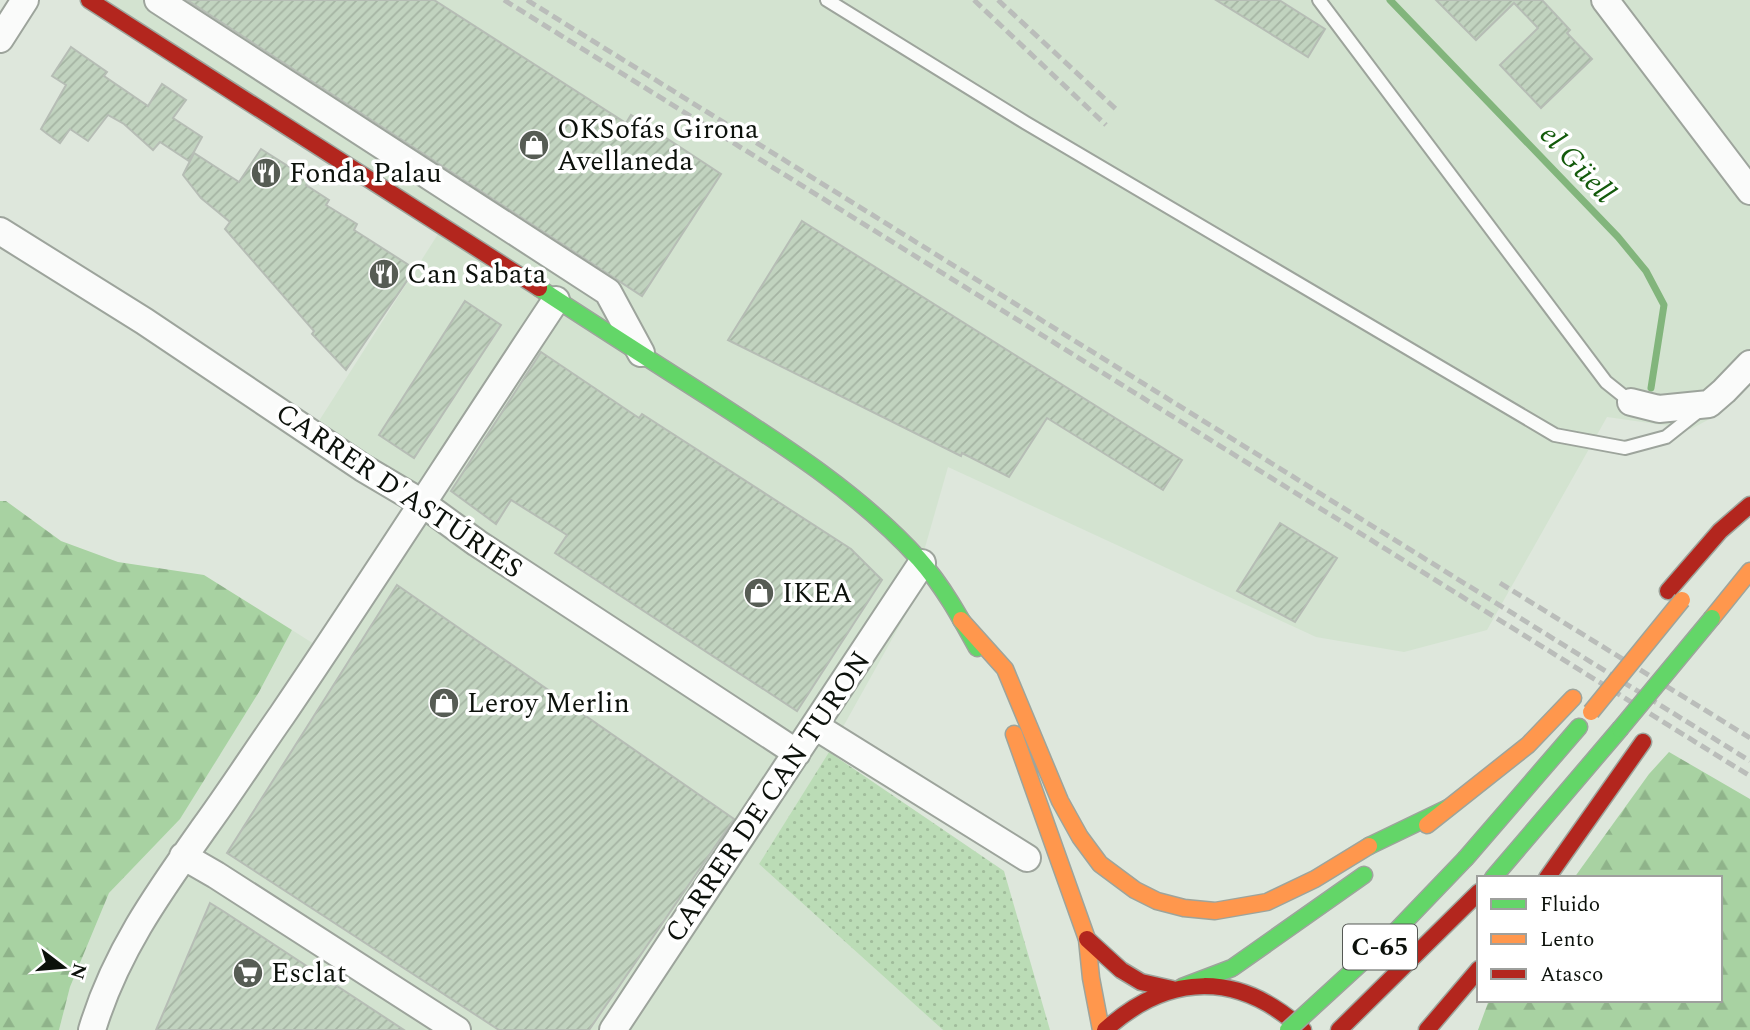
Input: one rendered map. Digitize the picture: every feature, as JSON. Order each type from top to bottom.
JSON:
[{"type":"main road","points":[[89,0],[786,447],[875,515],[922,563],[945,592],[988,671]]},
{"type":"main road","points":[[1670,597],[1720,531],[1750,505]]},
{"type":"main road","name":"C-65","points":[[1288,1030],[1395,932],[1466,858],[1591,712],[1670,597],[1750,515]]},
{"type":"main road","points":[[1495,876],[1750,570]]},
{"type":"main road","points":[[961,620],[1005,669],[1060,801],[1080,838],[1100,864],[1135,890],[1157,901],[1184,908],[1215,911],[1267,902],[1315,879],[1377,841],[1448,808]]},
{"type":"main road","points":[[1393,852],[1528,746],[1578,693]]},
{"type":"main road","points":[[1007,716],[1087,939],[1090,978],[1103,1030],[1139,1003],[1232,968],[1371,869]]},
{"type":"main road","points":[[1548,876],[1647,736]]},
{"type":"main road","name":"C-65","points":[[1339,1030],[1477,894]]},
{"type":"main road","points":[[1087,939],[1121,970],[1141,982],[1177,988],[1214,986],[1242,991],[1282,1010],[1303,1030]]},
{"type":"main road","points":[[1427,1030],[1474,975]]},
{"type":"main road","points":[[1452,1030],[1453,1019],[1474,975]]},
{"type":"street","points":[[0,39],[25,0]]},
{"type":"street","points":[[158,0],[608,292],[642,355]]},
{"type":"street","points":[[1605,0],[1750,191]]},
{"type":"street","name":"CARRER D'ASTÚRIES","points":[[0,231],[144,321],[363,468],[422,503],[477,544],[797,753]]},
{"type":"street","points":[[92,1030],[103,992],[126,944],[183,856],[368,588],[556,300]]},
{"type":"street","points":[[1631,402],[1659,409],[1709,404],[1750,364]]},
{"type":"street","name":"CARRER DE CAN TURON","points":[[614,1030],[922,563]]},
{"type":"street","points":[[815,726],[1027,858]]},
{"type":"street","points":[[183,856],[457,1030]]},
{"type":"lane","points":[[827,0],[1026,122],[1555,435],[1625,448],[1666,437],[1709,404]]},
{"type":"lane","points":[[1319,0],[1606,382],[1631,402]]},
{"type":"shaded area","points":[[97,0],[1750,0],[1750,382],[1717,415],[1691,429],[1607,417],[1487,630],[1404,652],[1316,637],[948,467],[906,614],[829,752],[759,864],[943,1030],[59,1030],[70,987],[109,893],[180,818],[259,692],[292,630],[325,651],[420,509],[310,435],[447,220]]},
{"type":"green space","points":[[0,501],[6,501],[61,541],[118,562],[204,575],[292,630],[259,692],[180,819],[109,893],[70,987],[59,1030],[0,1030]]},
{"type":"green space","points":[[829,752],[1004,871],[1050,1030],[943,1030],[759,864]]},
{"type":"green space","points":[[1669,752],[1750,799],[1750,1030],[1478,1030],[1488,1002],[1722,1002],[1722,876],[1575,876],[1649,774]]},
{"type":"building","points":[[187,0],[434,0],[626,123],[631,115],[721,174],[642,296]]},
{"type":"building","points":[[1216,0],[1279,0],[1325,29],[1308,57]]},
{"type":"building","points":[[1436,0],[1542,0],[1570,30],[1567,33],[1592,59],[1541,108],[1500,65],[1538,28],[1514,3],[1476,40]]},
{"type":"building","points":[[71,47],[107,72],[104,76],[148,106],[162,84],[186,100],[173,118],[202,137],[189,161],[160,142],[153,150],[124,124],[108,115],[88,141],[70,129],[60,143],[41,129],[66,85],[52,76]]},
{"type":"building","points":[[261,149],[310,180],[306,185],[329,200],[326,205],[357,224],[354,230],[415,269],[346,370],[312,334],[314,331],[225,229],[230,222],[201,198],[183,175],[194,153],[239,182]]},
{"type":"building","points":[[802,221],[1182,460],[1163,490],[1047,418],[1009,477],[962,453],[961,456],[728,340]]},
{"type":"building","points":[[465,301],[501,325],[414,458],[379,435]]},
{"type":"building","points":[[541,352],[639,418],[642,414],[851,549],[882,580],[797,711],[555,553],[567,535],[511,500],[496,524],[451,491]]},
{"type":"building","points":[[1280,523],[1337,558],[1295,622],[1237,591]]},
{"type":"building","name":"Leroy Merlin","points":[[397,585],[734,819],[589,1030],[499,1030],[227,853]]},
{"type":"building","name":"Esclat","points":[[210,903],[223,911],[404,1030],[156,1030]]},
{"type":"waterway","name":"el Güell","points":[[1390,0],[1618,237],[1646,271],[1664,305],[1651,388]]},
{"type":"railway","points":[[504,0],[1750,776]]},
{"type":"railway","points":[[527,0],[1750,761]]},
{"type":"railway","points":[[974,0],[1106,125]]},
{"type":"railway","points":[[998,0],[1119,112]]},
{"type":"railway","points":[[1500,583],[1750,738]]},
{"type":"traffic: fast","points":[[539,288],[768,436],[848,493],[928,569],[951,602],[977,648]]},
{"type":"traffic: fast","points":[[1620,729],[1712,618]]},
{"type":"traffic: fast","points":[[1466,858],[1579,727]]},
{"type":"traffic: fast","points":[[1495,876],[1620,729]]},
{"type":"traffic: fast","points":[[1369,846],[1448,808]]},
{"type":"traffic: fast","points":[[1288,1030],[1395,932],[1466,858]]},
{"type":"traffic: fast","points":[[1182,987],[1232,968],[1364,875]]},
{"type":"traffic: slow","points":[[1712,618],[1750,571]]},
{"type":"traffic: slow","points":[[1591,712],[1682,600]]},
{"type":"traffic: slow","points":[[961,620],[1005,669],[1060,801],[1080,837],[1100,864],[1135,890],[1157,901],[1184,908],[1215,911],[1267,902],[1315,879],[1369,846]]},
{"type":"traffic: slow","points":[[1427,825],[1528,745],[1573,698]]},
{"type":"traffic: slow","points":[[1014,734],[1087,939],[1101,1030]]},
{"type":"traffic: jam","points":[[89,0],[539,288]]},
{"type":"traffic: jam","points":[[1668,591],[1720,531],[1750,505]]},
{"type":"traffic: jam","points":[[1548,876],[1643,742]]},
{"type":"traffic: jam","points":[[1339,1030],[1477,894]]},
{"type":"traffic: jam","points":[[1087,939],[1121,970],[1141,982],[1172,989]]},
{"type":"traffic: jam","points":[[1427,1030],[1477,971]]},
{"type":"traffic: jam","points":[[1105,1030],[1129,1011],[1154,997],[1179,989],[1204,986],[1229,989],[1254,997],[1279,1011],[1303,1030]]},
{"type":"place","name":"OKSofás Girona Avellaneda","points":[[534,145]]},
{"type":"place","name":"Fonda Palau","points":[[266,173]]},
{"type":"place","name":"Can Sabata","points":[[384,274]]},
{"type":"place","name":"IKEA","points":[[759,593]]},
{"type":"place","name":"Leroy Merlin","points":[[444,703]]},
{"type":"place","name":"Esclat","points":[[248,973]]}]
